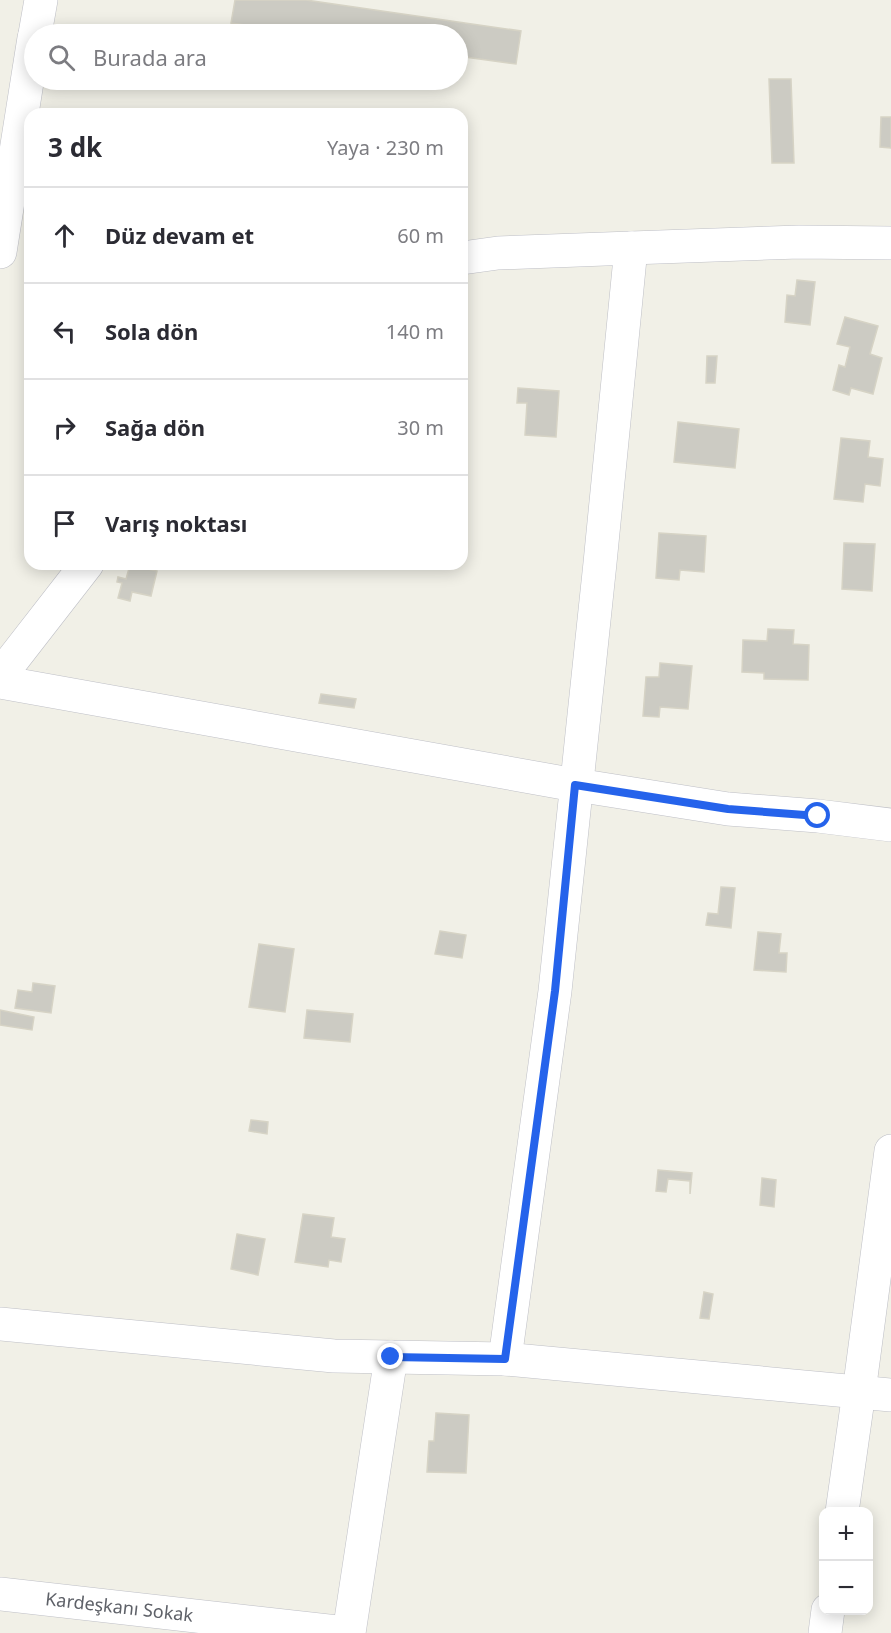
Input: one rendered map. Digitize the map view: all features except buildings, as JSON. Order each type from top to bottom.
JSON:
[{"type":"street","points":[[37,24],[41,0]]},
{"type":"street","points":[[0,252],[26,90]]},
{"type":"street","points":[[468,257],[498,252],[799,242],[891,243]]},
{"type":"street","points":[[505,1359],[555,991],[631,248]]},
{"type":"street","points":[[0,676],[82,570]]},
{"type":"street","points":[[0,682],[575,785],[728,809],[818,816],[891,825]]},
{"type":"street","points":[[843,1507],[875,1394],[891,1151]]},
{"type":"street","points":[[0,1324],[334,1356],[505,1359],[875,1394]]},
{"type":"street","points":[[347,1633],[391,1357]]},
{"type":"street","name":"Kardeşkanı Sokak","points":[[0,1594],[347,1633]]},
{"type":"street","points":[[825,1633],[827,1615]]},
{"type":"route","points":[[391,1357],[505,1359],[555,991],[575,785],[728,809],[818,816]]}]
